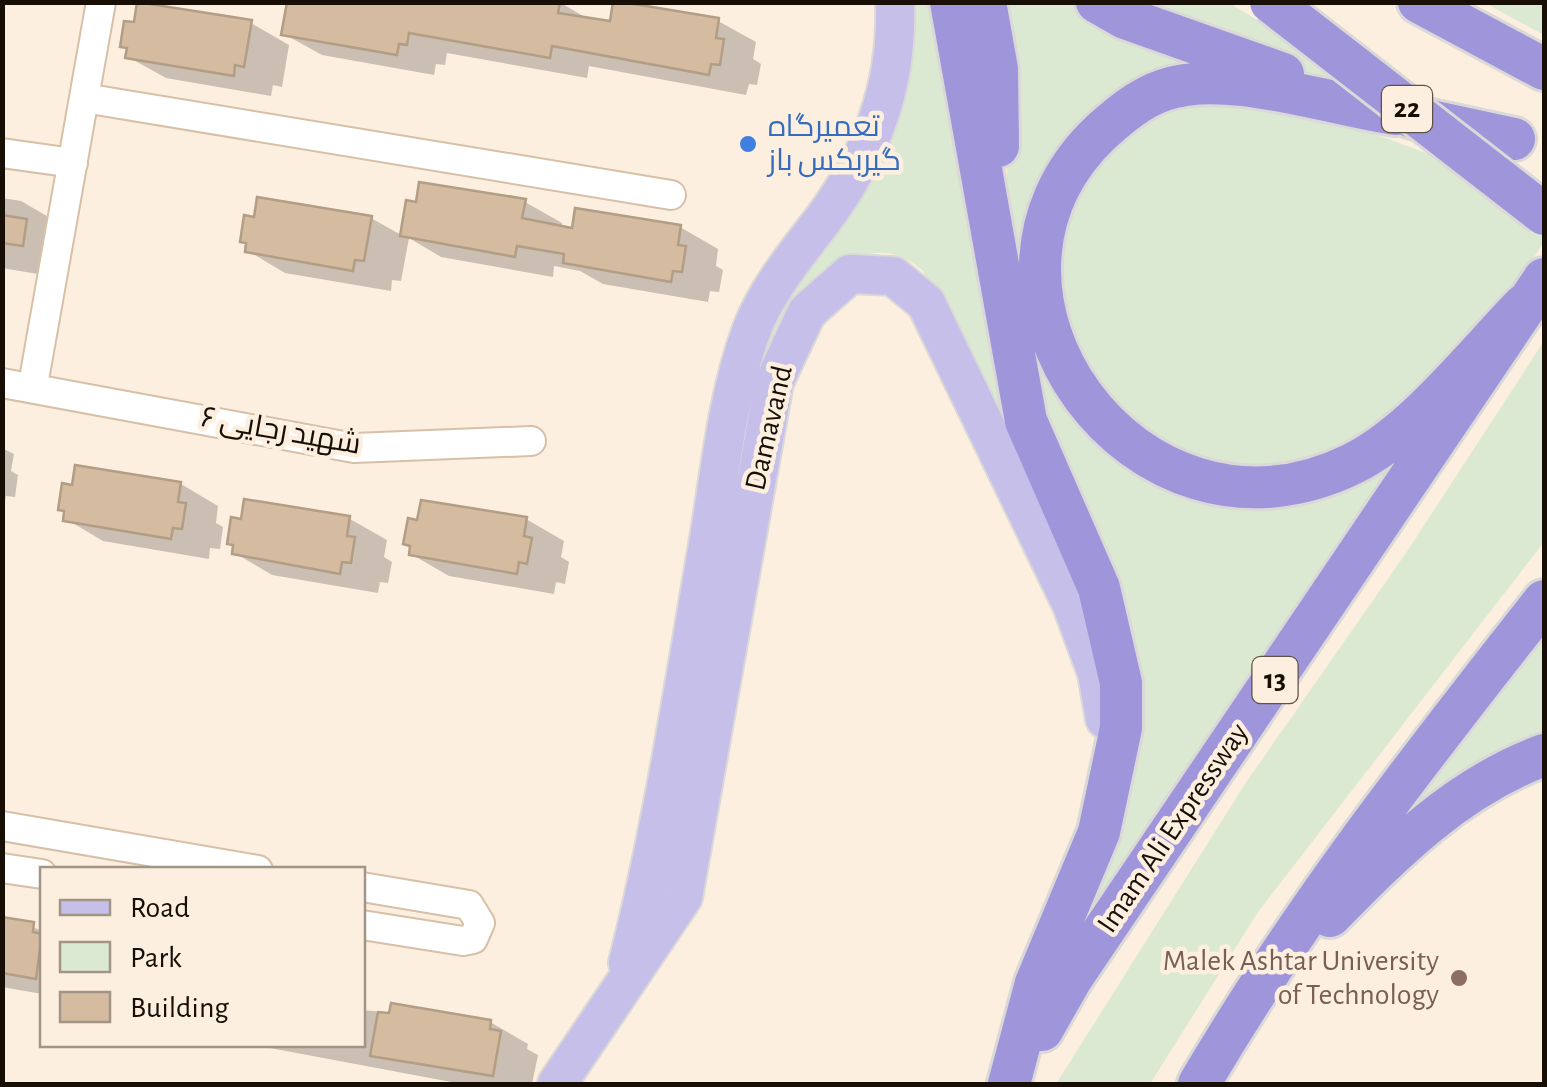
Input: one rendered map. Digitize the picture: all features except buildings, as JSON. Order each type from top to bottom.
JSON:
[{"type":"highway","points":[[951,2],[1026,421],[1099,588],[1122,682],[1121,728],[1098,832],[1036,983],[1010,1084]]},
{"type":"highway","points":[[985,2],[997,69],[994,250]]},
{"type":"highway","points":[[1097,2],[1126,18],[1396,114]]},
{"type":"highway","points":[[1253,2],[1403,86],[1529,146]]},
{"type":"highway","name":"22","points":[[1271,2],[1544,214]]},
{"type":"highway","points":[[1420,2],[1542,68]]},
{"type":"highway","points":[[1464,2],[1542,68]]},
{"type":"highway","points":[[1529,146],[1396,114],[1215,82],[1166,88],[1115,119],[1091,142],[1064,181],[1046,235],[1044,291],[1064,368],[1081,398],[1122,441],[1188,476],[1247,487],[1291,486],[1355,462],[1385,443],[1534,292]]},
{"type":"highway","name":"Imam Ali Expressway","points":[[1010,1084],[1070,979],[1469,396],[1534,292]]},
{"type":"highway","points":[[1199,1084],[1249,998],[1374,817],[1544,601]]},
{"type":"highway","points":[[1249,998],[1402,843],[1500,774],[1544,755]]},
{"type":"main road","name":"Damavand","points":[[621,990],[649,881],[724,454],[752,330],[768,295],[842,192],[873,138],[896,56],[896,2]]},
{"type":"main road","name":"Damavand","points":[[557,1084],[683,897],[774,382],[808,312],[850,274],[894,276],[926,303],[1072,605],[1098,672],[1113,766]]},
{"type":"street","points":[[33,386],[101,2]]},
{"type":"street","points":[[84,98],[671,195]]},
{"type":"street","points":[[2,153],[72,163]]},
{"type":"street","name":"شهید رجایی ۶","points":[[2,383],[354,448],[532,441]]},
{"type":"street","points":[[2,826],[241,867]]},
{"type":"street","points":[[2,868],[40,874]]},
{"type":"street","points":[[365,888],[469,905],[480,923],[473,939],[463,941],[365,925]]},
{"type":"green space","points":[[905,3],[941,3],[1093,598],[923,271],[894,254],[879,253],[838,268],[813,287],[669,891],[665,861],[755,357],[820,239]]},
{"type":"green space","points":[[997,3],[1081,3],[1210,73],[1056,175],[1064,391],[1249,500],[1458,383],[1045,989],[1131,775],[1064,468],[1020,329],[1006,242],[1008,92]]},
{"type":"green space","points":[[1115,3],[1229,3],[1306,49],[1364,94]]},
{"type":"green space","points":[[1485,3],[1544,3],[1544,35]]},
{"type":"green space","points":[[1175,101],[1306,108],[1455,164],[1544,233],[1544,242],[1515,286],[1375,432],[1285,474],[1170,457],[1082,378],[1055,259],[1087,165]]},
{"type":"green space","points":[[1544,341],[1544,542],[1258,912],[1150,1084],[1056,1084],[1245,784],[1408,550]]},
{"type":"green space","points":[[1544,635],[1544,739],[1387,835],[1442,771]]},
{"type":"place","name":"تعمیرگاه گیربکس باز","points":[[748,144]]},
{"type":"place","name":"Malek Ashtar University of Technology","points":[[1459,978]]}]
